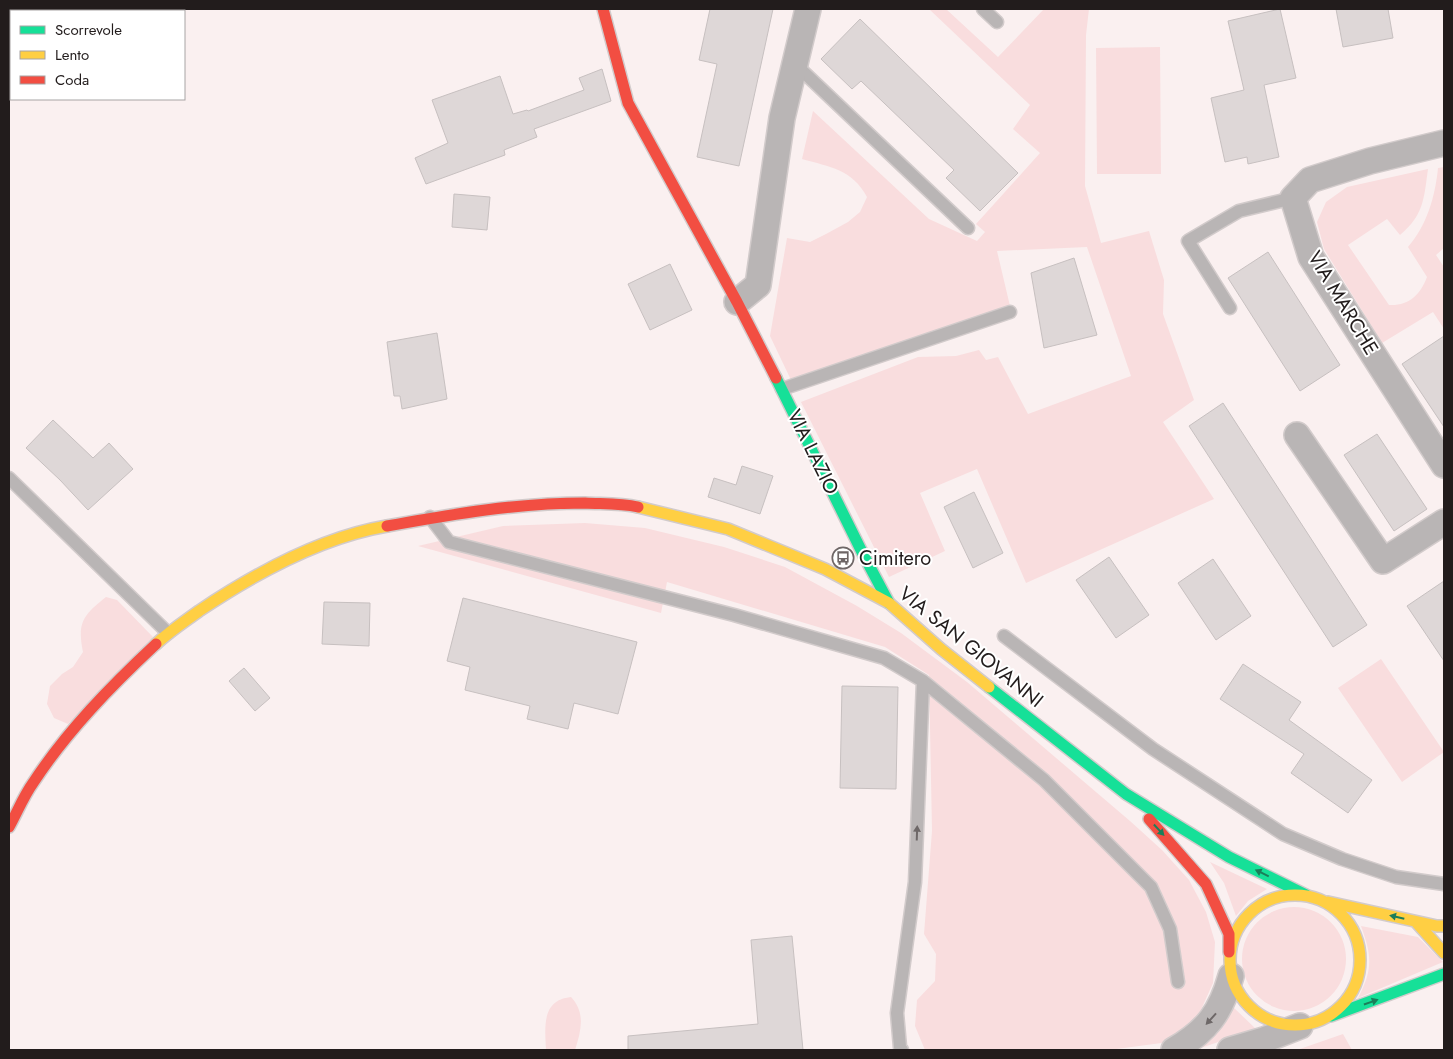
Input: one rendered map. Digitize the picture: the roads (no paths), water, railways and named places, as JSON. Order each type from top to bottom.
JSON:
[{"type":"main road","name":"VIA LAZIO","points":[[603,9],[604,20],[628,103],[737,302],[889,603]]},
{"type":"main road","name":"VIA SAN GIOVANNI","points":[[9,827],[32,784],[72,731],[116,681],[168,633],[229,591],[293,557],[364,530],[430,517],[483,509],[547,503],[625,504],[728,529],[825,570],[889,603],[941,649],[1126,794],[1229,857],[1306,895]]},
{"type":"main road","name":"VIA SAN GIOVANNI","points":[[1126,794],[1179,851],[1206,884],[1230,934],[1230,964]]},
{"type":"main road","points":[[1444,926],[1416,922],[1328,902],[1306,895],[1285,894],[1264,901],[1248,914],[1235,931],[1230,964],[1240,997],[1256,1013],[1277,1023],[1300,1026],[1444,974]]},
{"type":"main road","points":[[1325,1018],[1344,1004],[1356,984],[1361,961],[1357,938],[1346,917],[1328,902]]},
{"type":"main road","points":[[1416,922],[1444,952]]},
{"type":"street","points":[[737,302],[758,285],[782,118],[808,9]]},
{"type":"street","points":[[1293,198],[1310,180],[1370,161],[1444,144]]},
{"type":"street","name":"VIA MARCHE","points":[[1293,198],[1311,257],[1444,465]]},
{"type":"street","points":[[1297,435],[1383,561],[1444,522]]},
{"type":"street","points":[[1174,1050],[1200,1031],[1218,1012],[1226,995],[1230,964]]},
{"type":"street","points":[[1230,1050],[1264,1040],[1300,1026]]},
{"type":"lane","points":[[983,9],[997,22]]},
{"type":"lane","points":[[795,64],[968,228]]},
{"type":"lane","points":[[1230,308],[1188,241],[1239,211],[1293,198]]},
{"type":"lane","points":[[782,389],[1010,312]]},
{"type":"lane","points":[[9,478],[168,633]]},
{"type":"lane","points":[[430,517],[449,542],[734,615],[884,658],[923,681],[1044,780],[1151,887],[1170,929],[1178,982]]},
{"type":"lane","points":[[1004,636],[1153,749],[1283,834],[1342,859],[1396,877],[1444,884]]},
{"type":"lane","points":[[902,1050],[897,1013],[916,882],[923,681]]},
{"type":"place","name":"Cimitero","points":[[843,558]]}]
